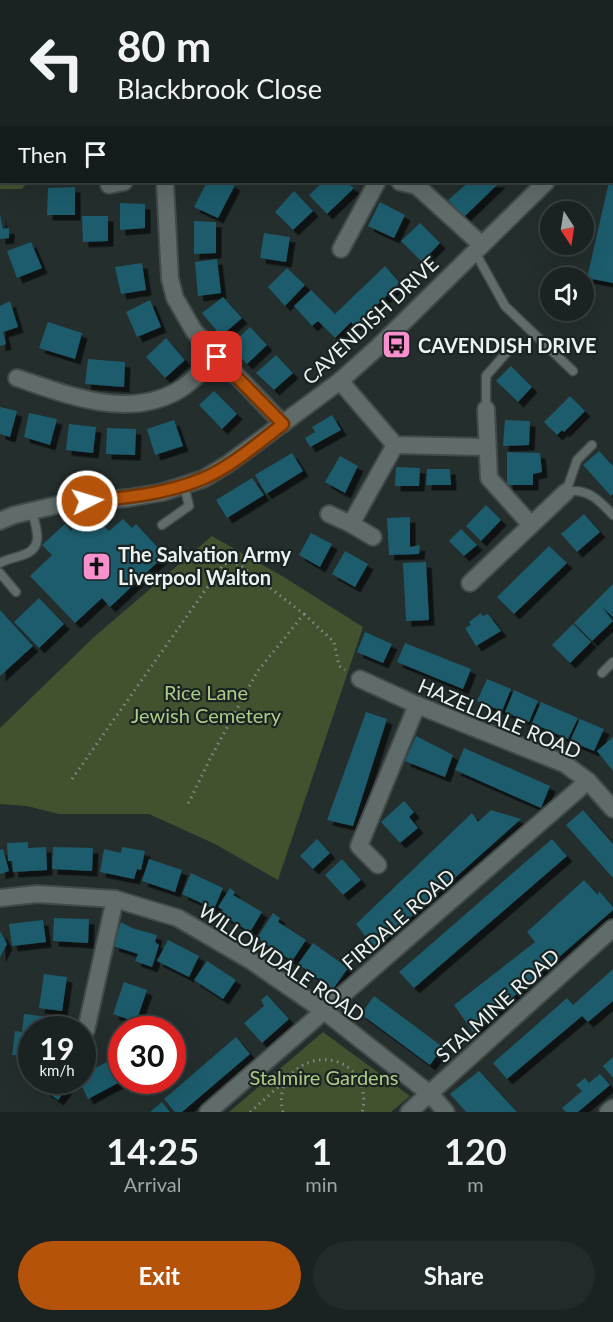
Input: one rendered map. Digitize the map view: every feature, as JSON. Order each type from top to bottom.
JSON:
[{"type":"street","points":[[165,183],[170,279],[175,298],[194,331],[283,424]]},
{"type":"street","points":[[341,249],[376,183]]},
{"type":"street","name":"CAVENDISH DRIVE","points":[[0,521],[66,503],[128,498],[163,492],[203,479],[228,464],[340,381],[545,183]]},
{"type":"street","points":[[419,184],[478,248]]},
{"type":"street","points":[[17,378],[82,400],[134,404],[159,400],[181,390],[217,357]]},
{"type":"street","points":[[340,381],[395,445],[486,447]]},
{"type":"street","points":[[486,409],[489,478],[531,525]]},
{"type":"street","points":[[351,524],[395,445]]},
{"type":"street","points":[[470,583],[566,492]]},
{"type":"street","points":[[329,514],[373,537]]},
{"type":"street","name":"HAZELDALE ROAD","points":[[360,679],[417,705],[565,764],[610,800]]},
{"type":"street","points":[[378,865],[359,846],[417,705]]},
{"type":"street","name":"FIRDALE ROAD","points":[[208,1112],[588,782]]},
{"type":"street","name":"WILLOWDALE ROAD","points":[[0,898],[37,894],[115,899],[178,918],[250,960],[324,1011],[430,1094],[446,1112]]},
{"type":"street","points":[[89,1016],[115,899]]},
{"type":"street","name":"STALMINE ROAD","points":[[409,1112],[613,928]]},
{"type":"street","points":[[608,1112],[613,1108]]},
{"type":"lane","points":[[478,248],[505,306],[573,371]]},
{"type":"lane","points":[[486,409],[486,375],[508,351]]},
{"type":"lane","points":[[566,492],[577,460],[592,445]]},
{"type":"lane","points":[[162,525],[189,506],[184,485]]},
{"type":"lane","points":[[566,492],[575,490],[585,492],[597,498],[613,515]]},
{"type":"lane","points":[[0,563],[26,554],[37,544],[39,536],[32,511]]},
{"type":"lane","points":[[0,573],[16,592]]},
{"type":"lane","points":[[602,673],[613,662]]},
{"type":"path","points":[[72,779],[223,565],[230,562],[240,565],[304,614],[334,642],[339,666],[360,679]]},
{"type":"path","points":[[187,806],[257,672],[304,614]]},
{"type":"path","points":[[250,1112],[294,1070],[307,1062],[321,1059],[336,1061],[349,1068],[358,1079],[363,1092],[362,1112]]},
{"type":"path","points":[[283,1112],[282,1092],[286,1079]]},
{"type":"green space","points":[[0,183],[27,183],[22,189],[0,189]]},
{"type":"green space","name":"Rice Lane Jewish Cemetery","points":[[212,536],[282,576],[363,627],[278,880],[215,844],[149,814],[59,814],[27,806],[0,804],[0,728],[94,637]]},
{"type":"green space","name":"Stalmire Gardens","points":[[323,1032],[410,1096],[391,1112],[229,1112]]},
{"type":"building","points":[[206,183],[235,185],[218,218],[194,207]]},
{"type":"building","points":[[322,183],[347,183],[354,188],[327,214],[309,195]]},
{"type":"building","points":[[468,183],[499,183],[464,217],[448,200]]},
{"type":"building","points":[[609,183],[613,183],[613,283],[594,279],[594,267],[590,267]]},
{"type":"building","points":[[75,187],[75,215],[47,215],[48,188]]},
{"type":"building","points":[[294,191],[313,211],[293,230],[275,212]]},
{"type":"building","points":[[380,202],[405,215],[394,238],[368,226]]},
{"type":"building","points":[[120,203],[145,204],[145,228],[120,230]]},
{"type":"building","points":[[0,214],[3,229],[9,228],[9,238],[0,239]]},
{"type":"building","points":[[82,216],[108,216],[108,241],[83,242]]},
{"type":"building","points":[[194,221],[216,222],[216,253],[194,254]]},
{"type":"building","points":[[420,223],[440,243],[422,262],[401,241]]},
{"type":"building","points":[[264,233],[290,237],[286,262],[260,258]]},
{"type":"building","points":[[31,242],[42,268],[17,278],[7,251]]},
{"type":"building","points":[[217,259],[221,293],[198,296],[195,262]]},
{"type":"building","points":[[142,263],[146,290],[121,294],[115,267]]},
{"type":"building","points":[[385,266],[400,283],[355,326],[351,322],[335,338],[318,321],[312,326],[294,306],[311,290],[335,314]]},
{"type":"building","points":[[287,268],[305,285],[285,306],[268,287]]},
{"type":"building","points":[[223,297],[242,318],[221,336],[202,313]]},
{"type":"building","points":[[150,300],[161,327],[137,337],[126,312]]},
{"type":"building","points":[[10,301],[18,327],[3,332],[6,344],[0,346],[0,306]]},
{"type":"building","points":[[48,322],[82,333],[75,359],[39,348]]},
{"type":"building","points":[[250,327],[267,345],[247,364],[230,346]]},
{"type":"building","points":[[166,338],[185,360],[165,378],[146,357]]},
{"type":"building","points":[[276,355],[293,373],[274,390],[256,373]]},
{"type":"building","points":[[88,359],[125,362],[124,387],[85,384]]},
{"type":"building","points":[[511,366],[532,387],[518,402],[496,381]]},
{"type":"building","points":[[214,391],[237,414],[222,429],[199,405]]},
{"type":"building","points":[[570,396],[585,411],[564,432],[562,430],[557,435],[544,422]]},
{"type":"building","points":[[0,407],[17,411],[10,437],[0,434]]},
{"type":"building","points":[[29,413],[57,419],[50,445],[24,437]]},
{"type":"building","points":[[332,415],[341,430],[310,447],[305,438],[315,432],[312,427]]},
{"type":"building","points":[[174,420],[183,446],[155,455],[147,429]]},
{"type":"building","points":[[505,420],[530,421],[529,445],[503,446]]},
{"type":"building","points":[[69,424],[96,427],[93,453],[66,450]]},
{"type":"building","points":[[107,428],[136,429],[135,455],[106,454]]},
{"type":"building","points":[[599,451],[613,466],[613,494],[611,496],[583,465]]},
{"type":"building","points":[[507,452],[540,453],[542,472],[533,474],[533,485],[507,485]]},
{"type":"building","points":[[292,453],[303,471],[266,494],[255,475]]},
{"type":"building","points":[[340,456],[358,466],[345,493],[325,482]]},
{"type":"building","points":[[396,467],[420,468],[419,486],[395,486]]},
{"type":"building","points":[[427,469],[450,469],[451,485],[426,485]]},
{"type":"building","points":[[252,478],[264,495],[227,518],[216,500]]},
{"type":"building","points":[[486,505],[501,520],[481,541],[466,526]]},
{"type":"building","points":[[584,514],[600,532],[577,552],[561,534]]},
{"type":"building","points":[[410,517],[410,547],[420,545],[419,554],[389,555],[387,518]]},
{"type":"building","name":"The Salvation Army Liverpool Walton","points":[[123,519],[132,528],[136,524],[165,555],[110,607],[102,598],[75,623],[30,576],[52,555],[42,545],[65,524],[71,531],[79,523],[101,523],[109,531]]},
{"type":"building","points":[[461,529],[477,545],[464,556],[449,541]]},
{"type":"building","points":[[311,533],[332,544],[320,567],[299,555]]},
{"type":"building","points":[[549,546],[567,563],[514,614],[497,597]]},
{"type":"building","points":[[345,551],[368,564],[355,587],[332,574]]},
{"type":"building","points":[[426,562],[429,620],[406,621],[403,563]]},
{"type":"building","points":[[613,584],[613,617],[602,607],[613,621],[592,641],[574,623]]},
{"type":"building","points":[[39,598],[64,624],[39,648],[14,622]]},
{"type":"building","points":[[0,610],[33,646],[0,676]]},
{"type":"building","points":[[481,613],[482,616],[488,614],[501,631],[476,646],[465,628],[471,625],[469,622]]},
{"type":"building","points":[[573,624],[591,642],[570,663],[552,645]]},
{"type":"building","points":[[365,632],[392,644],[383,663],[357,652]]},
{"type":"building","points":[[405,643],[471,669],[463,689],[397,662]]},
{"type":"building","points":[[487,679],[511,689],[502,711],[477,701]]},
{"type":"building","points":[[514,690],[538,701],[529,722],[505,712]]},
{"type":"building","points":[[541,702],[578,718],[568,739],[532,723]]},
{"type":"building","points":[[366,712],[387,719],[353,826],[327,820]]},
{"type":"building","points":[[580,719],[604,729],[594,751],[570,741]]},
{"type":"building","points":[[416,736],[453,755],[445,777],[405,761]]},
{"type":"building","points":[[613,737],[613,771],[597,751]]},
{"type":"building","points":[[464,748],[550,786],[541,808],[455,770]]},
{"type":"building","points":[[404,801],[414,812],[409,817],[418,828],[400,843],[381,822]]},
{"type":"building","points":[[491,810],[521,819],[375,949],[356,924],[472,813],[478,822]]},
{"type":"building","points":[[583,810],[613,844],[613,878],[566,825]]},
{"type":"building","points":[[317,839],[330,853],[313,869],[300,856]]},
{"type":"building","points":[[552,839],[567,856],[414,988],[399,972]]},
{"type":"building","points":[[28,842],[28,848],[46,847],[47,870],[13,872],[12,861],[8,861],[7,843]]},
{"type":"building","points":[[53,847],[93,848],[92,871],[52,869]]},
{"type":"building","points":[[122,847],[145,851],[141,870],[137,869],[134,879],[100,872],[104,849],[121,853]]},
{"type":"building","points":[[3,849],[9,871],[0,874],[0,850]]},
{"type":"building","points":[[149,859],[182,870],[175,892],[142,881]]},
{"type":"building","points":[[342,859],[361,880],[343,895],[325,875]]},
{"type":"building","points":[[191,873],[223,888],[214,909],[182,894]]},
{"type":"building","points":[[584,880],[598,895],[599,891],[613,910],[473,1032],[454,1005],[535,942],[527,932]]},
{"type":"building","points":[[230,888],[235,892],[233,895],[262,912],[250,932],[221,914],[223,910],[218,907]]},
{"type":"building","points":[[273,913],[280,918],[278,922],[306,940],[292,961],[257,938]]},
{"type":"building","points":[[54,918],[89,919],[88,943],[53,941]]},
{"type":"building","points":[[43,920],[46,942],[12,946],[9,924]]},
{"type":"building","points":[[121,922],[132,928],[157,935],[155,942],[159,945],[152,967],[135,961],[138,954],[113,946]]},
{"type":"building","points":[[0,931],[7,944],[0,957]]},
{"type":"building","points":[[168,940],[199,956],[189,977],[157,961]]},
{"type":"building","points":[[313,943],[348,968],[333,989],[298,964]]},
{"type":"building","points":[[207,961],[236,980],[223,999],[194,980]]},
{"type":"building","points":[[613,969],[613,1001],[588,1022],[582,1016],[507,1079],[493,1063],[567,998],[573,1005]]},
{"type":"building","points":[[44,974],[67,977],[62,1011],[39,1008]]},
{"type":"building","points":[[124,982],[147,990],[138,1016],[113,1014]]},
{"type":"building","points":[[267,995],[289,1019],[262,1043],[244,1023],[264,1006],[261,1000]]},
{"type":"building","points":[[374,996],[443,1047],[430,1065],[361,1014]]},
{"type":"building","points":[[15,1031],[18,1031],[18,1056],[12,1055]]},
{"type":"building","points":[[236,1037],[250,1054],[182,1112],[175,1112],[164,1099],[170,1094],[186,1094],[186,1080]]},
{"type":"building","points":[[613,1057],[613,1078],[603,1066]]},
{"type":"building","points":[[107,1062],[108,1088],[88,1099],[86,1094],[96,1094],[96,1068]]},
{"type":"building","points":[[479,1071],[517,1112],[466,1112],[450,1094]]},
{"type":"building","points":[[600,1074],[610,1085],[578,1112],[566,1112],[562,1108],[582,1091],[576,1085],[585,1078],[589,1083]]},
{"type":"building","points":[[50,1094],[62,1094],[58,1100]]},
{"type":"building","points":[[162,1102],[170,1112],[150,1112]]},
{"type":"place","name":"CAVENDISH DRIVE","points":[[397,345]]},
{"type":"place","name":"The Salvation Army Liverpool Walton","points":[[97,566]]},
{"type":"route","points":[[87,501],[128,498],[163,492],[203,479],[247,452],[283,424],[217,357]]}]
